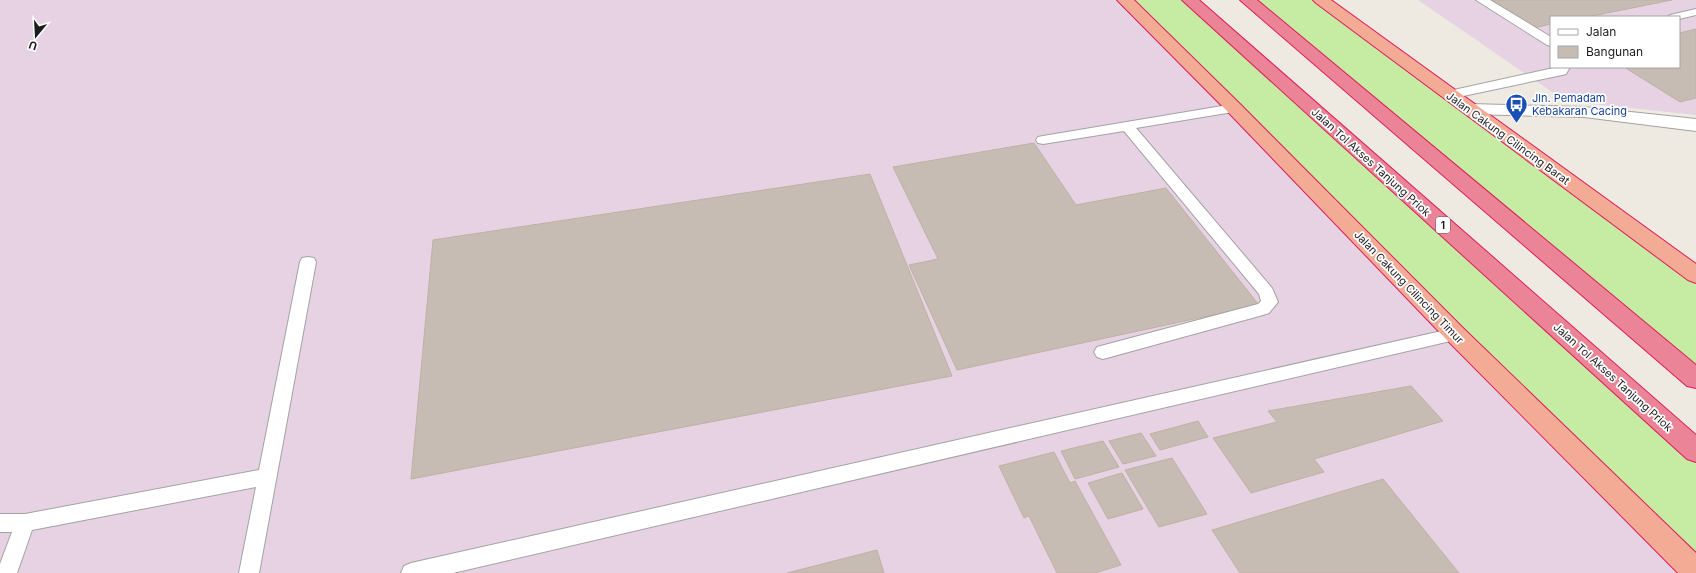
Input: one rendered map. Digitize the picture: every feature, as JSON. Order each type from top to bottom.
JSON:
[{"type":"highway","name":"Jalan Cakung Cilincing Timur","points":[[1126,0],[1455,334],[1696,572]]},
{"type":"highway","name":"Jalan Tol Akses Tanjung Priok","points":[[1190,0],[1696,451]]},
{"type":"highway","points":[[1248,0],[1696,379]]},
{"type":"highway","name":"Jalan Cakung Cilincing Barat","points":[[1321,0],[1696,276]]},
{"type":"street","points":[[1470,109],[1584,112],[1696,124]]},
{"type":"lane","points":[[1482,0],[1550,41]]},
{"type":"lane","points":[[1678,16],[1696,12]]},
{"type":"lane","points":[[1449,95],[1562,71],[1564,68]]},
{"type":"lane","points":[[1042,140],[1234,108]]},
{"type":"lane","points":[[1102,352],[1263,309],[1270,302],[1266,292],[1127,126]]},
{"type":"lane","points":[[249,573],[308,262]]},
{"type":"lane","points":[[411,573],[1455,334]]},
{"type":"lane","points":[[0,523],[25,523],[267,477]]},
{"type":"lane","points":[[7,573],[25,523]]},
{"type":"shaded area","points":[[0,0],[1120,0],[1693,573],[0,573]]},
{"type":"shaded area","points":[[1418,0],[1696,0],[1696,115],[1565,101]]},
{"type":"green space","points":[[1125,0],[1190,0],[1696,451],[1696,572]]},
{"type":"green space","points":[[1248,0],[1322,0],[1696,276],[1696,379]]},
{"type":"building","points":[[1490,0],[1672,0],[1592,16],[1550,16],[1550,24],[1534,28]]},
{"type":"building","points":[[1696,29],[1696,98],[1680,102],[1626,68],[1680,68],[1680,33]]},
{"type":"building","points":[[1034,143],[1076,205],[1166,188],[1259,305],[957,370],[909,265],[938,259],[893,167]]},
{"type":"building","points":[[870,174],[952,376],[411,479],[433,240]]},
{"type":"building","points":[[1411,386],[1443,421],[1314,459],[1324,472],[1251,493],[1213,438],[1277,422],[1268,411]]},
{"type":"building","points":[[1198,421],[1208,437],[1160,450],[1150,434]]},
{"type":"building","points":[[1141,433],[1156,456],[1123,464],[1109,441]]},
{"type":"building","points":[[1103,441],[1119,467],[1075,479],[1061,451]]},
{"type":"building","points":[[1054,452],[1070,483],[1075,481],[1121,565],[1095,573],[1057,573],[1029,516],[1024,518],[999,466]]},
{"type":"building","points":[[1172,458],[1207,514],[1159,527],[1125,470]]},
{"type":"building","points":[[1122,473],[1143,509],[1108,519],[1088,483]]},
{"type":"building","points":[[1383,479],[1459,573],[1240,573],[1212,530]]},
{"type":"building","points":[[877,550],[884,573],[787,573]]},
{"type":"place","name":"Jln. Pemadam Kebakaran Cacing","points":[[1517,124]]}]
